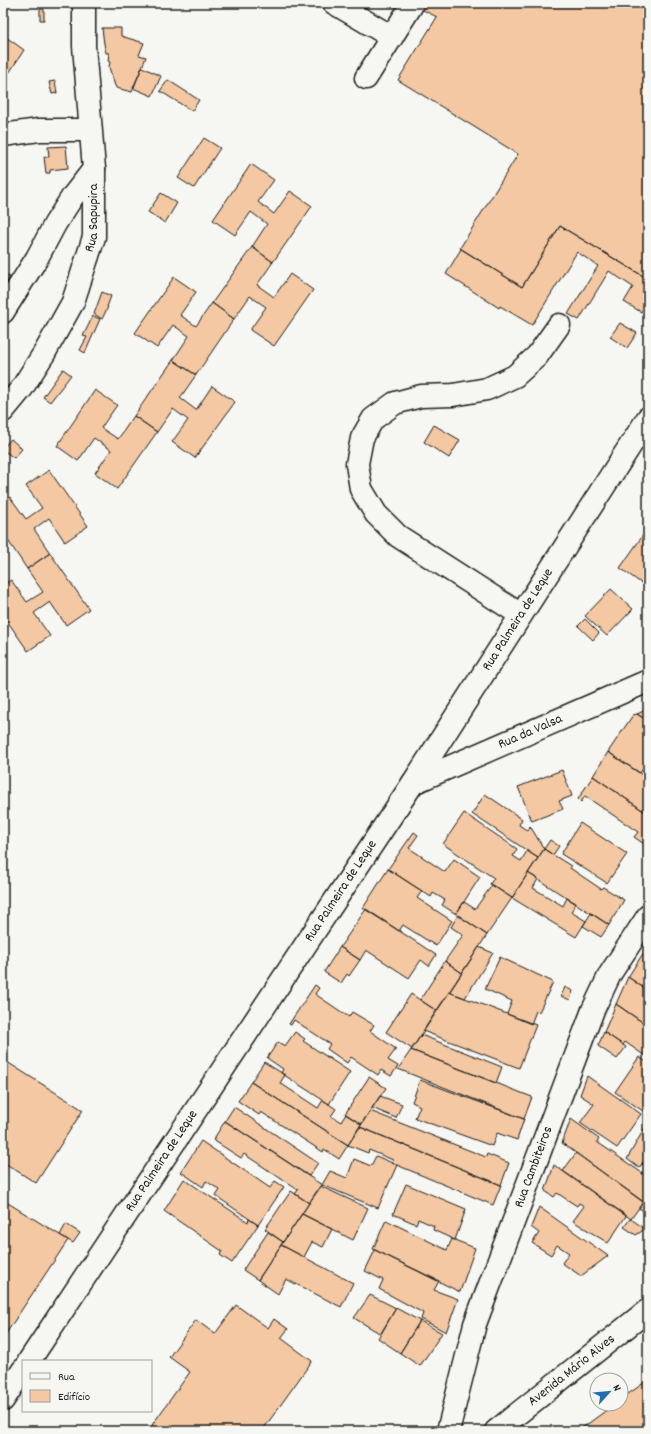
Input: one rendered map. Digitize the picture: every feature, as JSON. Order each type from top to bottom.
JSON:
[{"type":"street","name":"Rua Sapupira","points":[[3,411],[22,388],[73,302],[94,237],[94,169],[84,46],[84,3]]},
{"type":"street","points":[[334,3],[392,37]]},
{"type":"street","points":[[366,78],[414,3]]},
{"type":"street","points":[[3,135],[39,130],[90,130]]},
{"type":"street","points":[[3,312],[37,258],[55,224],[69,202],[94,169]]},
{"type":"street","points":[[521,615],[398,536],[376,514],[361,489],[357,464],[362,438],[373,419],[395,404],[420,396],[453,395],[487,389],[516,376],[537,356],[559,325]]},
{"type":"street","name":"Rua Palmeira de Leque","points":[[30,1360],[413,783],[648,418]]},
{"type":"street","name":"Rua da Valsa","points":[[413,783],[648,681]]},
{"type":"street","name":"Rua Cambiteiros","points":[[448,1431],[475,1324],[593,1010],[610,974],[648,916]]},
{"type":"street","name":"Avenida Mário Alves","points":[[496,1431],[648,1310]]},
{"type":"street","points":[[3,1400],[22,1372]]},
{"type":"building","points":[[427,3],[648,3],[648,279],[560,226],[522,287],[460,248],[518,154],[398,80],[437,17],[423,10]]},
{"type":"building","points":[[40,9],[44,9],[44,20],[40,20]]},
{"type":"building","points":[[102,28],[121,28],[121,36],[144,43],[139,55],[146,57],[132,92],[116,88],[115,86],[109,67],[109,53],[106,53]]},
{"type":"building","points":[[3,35],[24,50],[9,73],[3,69]]},
{"type":"building","points":[[142,67],[161,76],[152,96],[133,88]]},
{"type":"building","points":[[168,80],[199,100],[192,111],[160,91]]},
{"type":"building","points":[[55,81],[57,93],[52,94],[49,82]]},
{"type":"building","points":[[204,138],[220,148],[194,188],[178,178]]},
{"type":"building","points":[[66,146],[68,168],[50,170],[50,173],[46,173],[44,157],[49,157],[48,147]]},
{"type":"building","points":[[251,164],[274,180],[258,202],[274,214],[290,191],[312,206],[273,262],[252,247],[267,224],[251,212],[235,235],[213,220]]},
{"type":"building","points":[[161,193],[177,203],[165,223],[148,212]]},
{"type":"building","points":[[560,226],[648,279],[648,301],[641,312],[624,302],[633,287],[609,271],[579,320],[568,314],[598,266],[577,252],[532,325],[500,306],[499,308],[446,274],[461,249],[522,287]]},
{"type":"building","points":[[252,247],[273,262],[257,285],[274,297],[290,274],[313,290],[274,346],[250,330],[266,307],[250,296],[234,319],[212,303]]},
{"type":"building","points":[[3,273],[10,277],[3,289]]},
{"type":"building","points":[[174,277],[196,292],[180,315],[196,326],[212,303],[234,319],[196,375],[173,360],[189,336],[173,325],[157,348],[135,333]]},
{"type":"building","points":[[102,292],[111,296],[108,307],[102,319],[94,314]]},
{"type":"building","points":[[93,316],[100,319],[85,353],[80,350],[87,337],[83,336]]},
{"type":"building","points":[[620,323],[637,333],[627,348],[610,337]]},
{"type":"building","points":[[173,360],[196,375],[180,398],[196,410],[212,386],[235,402],[195,458],[172,442],[188,420],[173,409],[157,432],[134,416]]},
{"type":"building","points":[[63,369],[71,375],[50,402],[43,397]]},
{"type":"building","points":[[95,390],[117,405],[101,428],[118,439],[134,416],[157,432],[117,489],[95,473],[111,450],[94,438],[78,461],[57,446]]},
{"type":"building","points":[[434,425],[460,440],[449,458],[424,442]]},
{"type":"building","points":[[11,439],[22,449],[14,458],[3,450]]},
{"type":"building","points":[[49,470],[88,526],[65,542],[49,518],[34,529],[50,553],[27,569],[3,533],[3,502],[10,497],[26,519],[42,508],[26,486]]},
{"type":"building","points":[[648,528],[648,588],[620,568]]},
{"type":"building","points":[[50,553],[89,609],[66,625],[50,602],[34,613],[50,636],[28,651],[3,615],[3,585],[11,580],[27,602],[43,592],[27,569]]},
{"type":"building","points":[[611,589],[633,609],[607,636],[585,616]]},
{"type":"building","points":[[585,619],[599,633],[593,640],[578,626]]},
{"type":"building","points":[[648,709],[648,721],[637,714]]},
{"type":"building","points":[[637,714],[648,721],[648,761],[640,773],[608,752],[633,715]]},
{"type":"building","points":[[608,752],[648,779],[648,814],[593,776]]},
{"type":"building","points":[[562,770],[572,796],[559,801],[563,809],[532,821],[518,787]]},
{"type":"building","points":[[593,776],[648,814],[648,847],[634,837],[638,832],[585,796],[581,802],[578,799]]},
{"type":"building","points":[[485,794],[522,819],[519,825],[528,831],[530,826],[544,849],[538,858],[472,814]]},
{"type":"building","points":[[464,813],[517,849],[513,856],[521,861],[527,851],[538,858],[512,898],[490,884],[494,878],[443,844]]},
{"type":"building","points":[[580,823],[627,854],[607,883],[561,854]]},
{"type":"building","points":[[414,832],[418,835],[409,848],[445,872],[454,859],[480,877],[456,914],[442,905],[445,900],[433,893],[431,897],[388,869]]},
{"type":"building","points":[[550,840],[559,846],[553,855],[544,849]]},
{"type":"building","points":[[544,849],[571,866],[570,868],[601,889],[603,887],[624,900],[609,925],[528,873]]},
{"type":"building","points":[[388,869],[422,891],[417,898],[452,921],[436,946],[403,925],[399,931],[363,908]]},
{"type":"building","points":[[528,873],[538,879],[533,888],[563,906],[567,898],[576,903],[571,912],[586,921],[576,937],[512,898]]},
{"type":"building","points":[[492,885],[512,898],[487,935],[456,914],[464,902],[475,909]]},
{"type":"building","points":[[366,909],[436,955],[429,966],[421,960],[409,978],[366,950],[360,960],[340,947]]},
{"type":"building","points":[[591,913],[609,925],[601,937],[583,926]]},
{"type":"building","points":[[458,915],[487,935],[462,973],[445,961],[463,935],[451,927]]},
{"type":"building","points":[[648,946],[648,959],[642,955]]},
{"type":"building","points":[[340,947],[360,960],[349,976],[347,974],[341,983],[324,972]]},
{"type":"building","points":[[479,947],[493,953],[465,998],[449,992]]},
{"type":"building","points":[[642,955],[648,959],[647,990],[628,977]]},
{"type":"building","points":[[500,957],[553,982],[539,1012],[536,1011],[531,1024],[507,1014],[512,1001],[485,989]]},
{"type":"building","points":[[445,961],[462,973],[437,1011],[420,1000]]},
{"type":"building","points":[[628,977],[648,991],[648,1026],[616,1004]]},
{"type":"building","points":[[315,985],[319,988],[315,994],[349,1017],[352,1012],[374,1025],[370,1031],[396,1049],[388,1060],[398,1066],[391,1076],[381,1070],[378,1075],[351,1057],[347,1063],[327,1049],[330,1044],[294,1020],[291,1025],[289,1024]]},
{"type":"building","points":[[565,987],[573,991],[570,1000],[561,996]]},
{"type":"building","points":[[449,992],[536,1025],[519,1068],[423,1031]]},
{"type":"building","points":[[411,994],[437,1011],[412,1049],[386,1032]]},
{"type":"building","points":[[616,1004],[648,1026],[648,1058],[625,1042],[623,1045],[604,1032]]},
{"type":"building","points":[[295,1032],[305,1039],[303,1041],[350,1072],[329,1104],[281,1073],[283,1069],[267,1058],[278,1042],[285,1046]]},
{"type":"building","points":[[604,1032],[626,1047],[617,1059],[598,1046]]},
{"type":"building","points":[[421,1035],[502,1067],[496,1083],[411,1050]]},
{"type":"building","points":[[411,1050],[532,1097],[524,1119],[398,1069]]},
{"type":"building","points":[[639,1057],[648,1063],[648,1105],[643,1111],[615,1092]]},
{"type":"building","points":[[7,1062],[83,1110],[36,1183],[3,1162],[3,1068]]},
{"type":"building","points":[[264,1062],[285,1075],[280,1083],[318,1108],[323,1100],[336,1109],[331,1116],[341,1122],[346,1114],[361,1124],[348,1145],[251,1082]]},
{"type":"building","points":[[587,1076],[641,1114],[617,1148],[580,1123],[594,1104],[580,1095]]},
{"type":"building","points":[[369,1077],[386,1088],[361,1124],[345,1114]]},
{"type":"building","points":[[420,1080],[524,1119],[517,1140],[497,1133],[492,1146],[415,1118],[420,1106],[412,1102]]},
{"type":"building","points":[[251,1082],[348,1145],[339,1159],[324,1149],[323,1152],[261,1112],[259,1115],[238,1101]]},
{"type":"building","points":[[380,1096],[402,1104],[396,1118],[372,1108]]},
{"type":"building","points":[[234,1107],[318,1163],[309,1176],[225,1121]]},
{"type":"building","points":[[370,1111],[486,1157],[487,1154],[509,1163],[501,1185],[360,1127]]},
{"type":"building","points":[[571,1119],[599,1139],[597,1142],[648,1177],[648,1205],[562,1143]]},
{"type":"building","points":[[225,1121],[322,1185],[309,1203],[295,1194],[298,1190],[244,1154],[241,1158],[213,1140]]},
{"type":"building","points":[[648,1122],[648,1155],[639,1168],[627,1159]]},
{"type":"building","points":[[360,1127],[501,1185],[493,1205],[392,1163],[393,1160],[369,1150],[368,1153],[348,1145]]},
{"type":"building","points":[[201,1141],[270,1188],[275,1181],[284,1187],[258,1225],[216,1196],[220,1190],[206,1181],[203,1187],[181,1172]]},
{"type":"building","points":[[576,1153],[643,1202],[631,1219],[563,1171]]},
{"type":"building","points":[[648,1155],[648,1168],[642,1164]]},
{"type":"building","points":[[376,1156],[397,1165],[378,1208],[322,1185],[330,1171],[347,1178],[354,1159],[371,1166]]},
{"type":"building","points":[[554,1165],[626,1216],[608,1243],[573,1221],[584,1206],[579,1203],[577,1206],[557,1193],[554,1197],[545,1191]]},
{"type":"building","points":[[184,1179],[248,1222],[249,1219],[258,1225],[232,1263],[220,1255],[222,1251],[164,1211]]},
{"type":"building","points":[[406,1184],[466,1209],[455,1240],[433,1230],[434,1226],[418,1219],[416,1224],[393,1214]]},
{"type":"building","points":[[320,1186],[368,1208],[353,1240],[302,1214]]},
{"type":"building","points":[[291,1191],[309,1203],[283,1242],[265,1229]]},
{"type":"building","points":[[3,1200],[68,1240],[3,1338]]},
{"type":"building","points":[[643,1202],[648,1205],[648,1214],[639,1208]]},
{"type":"building","points":[[539,1207],[608,1256],[581,1276],[562,1263],[569,1253],[557,1245],[551,1255],[532,1243],[539,1233],[531,1227]]},
{"type":"building","points":[[302,1214],[332,1229],[323,1247],[312,1242],[304,1257],[281,1245]]},
{"type":"building","points":[[630,1219],[645,1229],[636,1235],[624,1227]]},
{"type":"building","points":[[386,1220],[447,1250],[452,1239],[475,1248],[460,1292],[373,1249]]},
{"type":"building","points":[[66,1224],[80,1233],[73,1243],[60,1235]]},
{"type":"building","points":[[268,1232],[283,1242],[258,1280],[243,1270]]},
{"type":"building","points":[[281,1245],[353,1283],[341,1307],[286,1279],[278,1294],[258,1280]]},
{"type":"building","points":[[375,1250],[439,1281],[434,1290],[458,1299],[446,1332],[421,1319],[423,1313],[379,1289],[383,1280],[365,1271]]},
{"type":"building","points":[[370,1295],[396,1308],[381,1334],[354,1318]]},
{"type":"building","points":[[236,1305],[268,1328],[274,1319],[288,1329],[281,1338],[312,1361],[262,1431],[160,1431],[152,1425],[190,1372],[169,1357],[196,1320],[215,1334]]},
{"type":"building","points":[[396,1308],[420,1321],[400,1353],[378,1338]]},
{"type":"building","points":[[420,1321],[442,1333],[420,1366],[400,1353]]},
{"type":"building","points":[[648,1380],[648,1431],[578,1431],[604,1412],[629,1412],[629,1393]]}]
